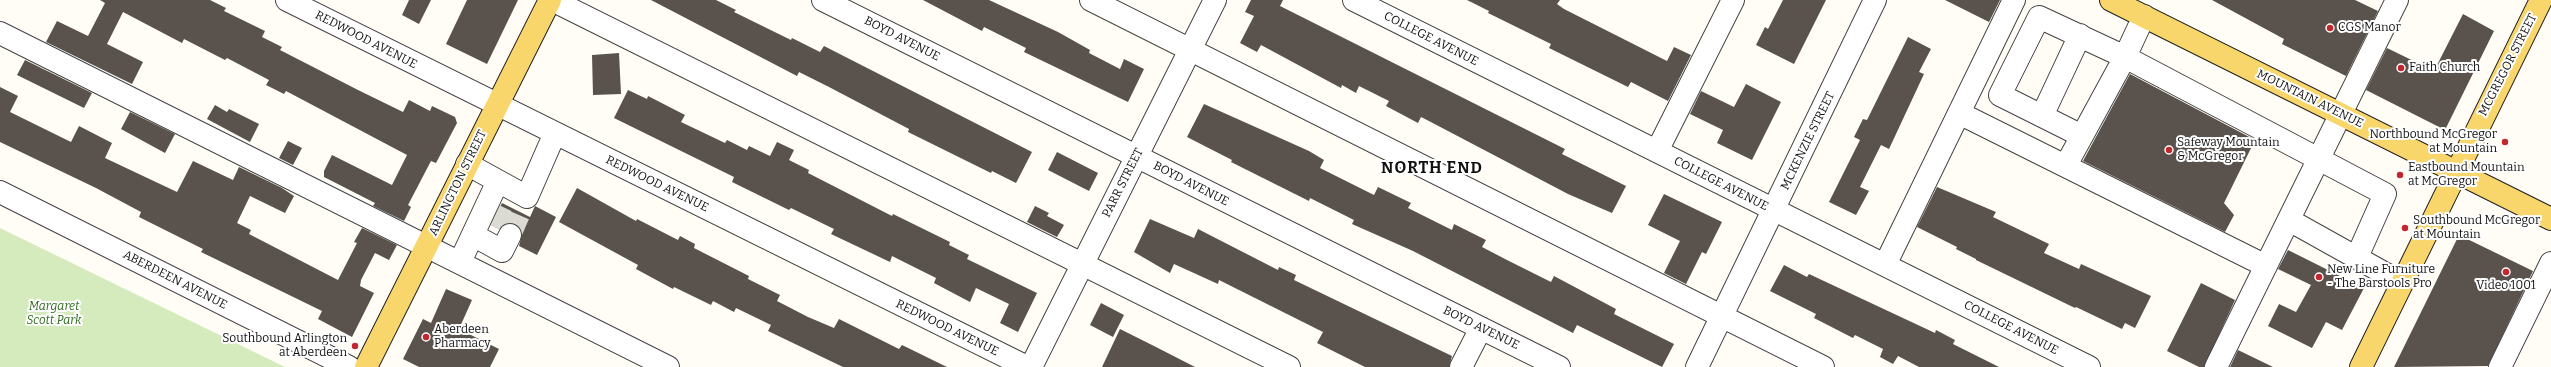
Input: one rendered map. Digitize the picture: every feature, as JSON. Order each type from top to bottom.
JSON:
[{"type":"main road","name":"ARLINGTON STREET","points":[[366,367],[551,0]]},
{"type":"main road","name":"MOUNTAIN AVENUE","points":[[2111,0],[2551,219]]},
{"type":"main road","name":"MCGREGOR STREET","points":[[2361,367],[2455,171],[2540,0]]},
{"type":"street","name":"REDWOOD AVENUE","points":[[287,0],[1027,367]]},
{"type":"street","points":[[551,0],[1289,367]]},
{"type":"street","name":"BOYD AVENUE","points":[[824,0],[1559,367]]},
{"type":"street","points":[[1091,0],[1823,367]]},
{"type":"street","name":"PARR STREET","points":[[1032,367],[1215,0]]},
{"type":"street","name":"COLLEGE AVENUE","points":[[1354,0],[2089,367]]},
{"type":"street","points":[[1657,152],[1733,0]]},
{"type":"street","name":"MCKENZIE STREET","points":[[1697,367],[1775,210],[1875,0]]},
{"type":"street","points":[[1885,265],[2014,0]]},
{"type":"street","points":[[2216,367],[2320,159],[2397,0]]},
{"type":"street","points":[[2066,165],[2125,57],[2144,16]]},
{"type":"street","points":[[2082,136],[2000,95],[2039,17],[2125,57],[2385,194],[2357,257]]},
{"type":"street","points":[[0,32],[668,367]]},
{"type":"street","points":[[2042,116],[2080,35]]},
{"type":"street","points":[[1959,113],[2266,266]]},
{"type":"street","points":[[460,262],[490,234],[512,196],[555,133]]},
{"type":"street","points":[[467,164],[512,196]]},
{"type":"street","name":"ABERDEEN AVENUE","points":[[0,192],[349,367]]},
{"type":"street","points":[[2289,220],[2402,283]]},
{"type":"street","points":[[2500,367],[2551,263]]},
{"type":"street","points":[[1461,367],[1480,328]]},
{"type":"green space","name":"Margaret Scott Park","points":[[0,228],[285,367],[0,367]]},
{"type":"building","points":[[100,0],[210,0],[226,8],[224,11],[265,31],[262,37],[282,47],[280,50],[358,90],[403,112],[409,100],[430,111],[432,106],[455,117],[457,123],[436,163],[431,161],[408,205],[411,207],[404,221],[373,206],[375,203],[324,177],[324,171],[332,155],[392,185],[407,155],[286,91],[284,94],[266,85],[269,80],[227,58],[225,60],[184,39],[182,43],[123,12],[107,44],[143,62],[132,84],[46,42],[57,21],[88,36],[105,3]]},
{"type":"building","points":[[409,0],[431,0],[419,24],[402,15]]},
{"type":"building","points":[[467,0],[518,0],[487,64],[446,44]]},
{"type":"building","points":[[651,0],[716,0],[736,10],[734,12],[791,40],[792,38],[820,52],[824,46],[1032,152],[1016,183],[992,171],[991,173],[908,132],[909,129],[829,87],[799,72],[797,76]]},
{"type":"building","points":[[923,0],[989,0],[1058,32],[1090,50],[1089,53],[1120,69],[1124,59],[1144,69],[1128,102],[1024,52],[1026,48],[984,27],[982,31]]},
{"type":"building","points":[[1251,0],[1283,0],[1280,6],[1565,149],[1562,154],[1626,186],[1612,213],[1568,194],[1421,117],[1418,123],[1386,106],[1389,101],[1359,86],[1356,93],[1342,85],[1341,88],[1261,45],[1257,52],[1240,43],[1254,16],[1245,12]]},
{"type":"building","points":[[1467,0],[1560,0],[1557,4],[1564,9],[1667,61],[1674,47],[1691,55],[1668,101],[1631,82],[1628,87],[1549,48],[1551,44],[1488,13],[1489,11]]},
{"type":"building","points":[[1783,0],[1826,0],[1794,64],[1756,45],[1765,27],[1768,29]]},
{"type":"building","points":[[1945,0],[2000,0],[1989,22]]},
{"type":"building","name":"CGS Manor","points":[[2212,0],[2355,0],[2378,11],[2346,76],[2282,44],[2284,39]]},
{"type":"building","name":"Faith Church","points":[[2463,14],[2494,31],[2445,130],[2366,90],[2387,48],[2434,71]]},
{"type":"building","points":[[1908,37],[1931,49],[1919,72],[1924,74],[1889,149],[1881,145],[1860,187],[1869,191],[1856,215],[1829,202],[1860,140],[1854,137],[1863,119],[1867,120]]},
{"type":"building","points":[[619,53],[621,94],[593,95],[592,55]]},
{"type":"building","points":[[25,60],[92,93],[84,108],[17,75]]},
{"type":"building","name":"Safeway Mountain & McGregor","points":[[2130,74],[2255,140],[2224,203],[2234,215],[2225,232],[2083,161]]},
{"type":"building","points":[[1746,84],[1781,102],[1752,160],[1717,143],[1723,130],[1690,114],[1701,91],[1734,107]]},
{"type":"building","points":[[0,87],[18,96],[10,112],[71,142],[79,126],[112,143],[105,158],[177,192],[193,161],[233,180],[239,167],[282,188],[294,196],[285,213],[250,196],[237,223],[251,230],[249,234],[338,280],[357,243],[354,242],[362,228],[397,245],[389,260],[375,253],[361,280],[360,286],[374,293],[352,337],[318,319],[322,311],[201,252],[203,249],[139,217],[141,212],[96,188],[0,142]]},
{"type":"building","points":[[628,90],[647,99],[648,96],[685,115],[681,122],[725,143],[727,140],[747,150],[749,146],[770,156],[777,142],[794,150],[789,160],[809,170],[808,173],[892,216],[893,214],[950,242],[949,245],[969,255],[967,259],[1037,293],[1018,332],[1000,323],[1009,304],[976,288],[970,302],[934,283],[936,278],[892,256],[890,262],[831,234],[834,229],[791,208],[789,210],[732,182],[734,177],[614,118]]},
{"type":"building","points":[[1204,104],[1309,151],[1324,160],[1320,168],[1374,195],[1378,187],[1411,203],[1408,208],[1452,230],[1454,224],[1486,240],[1482,247],[1507,260],[1551,282],[1554,276],[1616,309],[1614,314],[1674,344],[1662,367],[1577,325],[1573,333],[1413,251],[1352,224],[1354,220],[1310,198],[1309,201],[1231,162],[1232,160],[1187,137]]},
{"type":"building","points":[[215,105],[227,112],[229,109],[259,124],[250,142],[207,119]]},
{"type":"building","points":[[130,112],[175,134],[165,153],[121,129]]},
{"type":"building","points":[[288,141],[302,148],[293,165],[279,158]]},
{"type":"building","points":[[1057,152],[1098,173],[1089,191],[1048,170]]},
{"type":"building","points":[[1937,187],[1996,212],[1993,217],[2049,244],[2044,253],[2079,269],[2081,264],[2151,296],[2135,328],[2125,323],[2122,329],[2076,307],[2075,308],[1976,260],[1956,249],[1957,247],[1917,227]]},
{"type":"building","points":[[577,188],[636,221],[637,219],[678,240],[680,236],[695,244],[694,248],[749,276],[748,279],[780,295],[777,301],[808,317],[834,328],[839,319],[899,349],[902,345],[947,367],[843,367],[768,331],[771,325],[736,308],[734,312],[713,301],[711,305],[674,287],[673,289],[636,269],[638,265],[559,222]]},
{"type":"building","points":[[1664,194],[1722,222],[1706,254],[1702,252],[1686,284],[1664,273],[1680,241],[1648,225]]},
{"type":"building","points":[[502,203],[530,217],[535,206],[556,217],[537,255],[519,246],[522,234],[516,224],[509,223],[499,229],[491,225]]},
{"type":"building","points":[[1035,206],[1049,213],[1047,216],[1064,225],[1057,237],[1027,222]]},
{"type":"building","points":[[1150,219],[1194,238],[1198,229],[1278,270],[1279,267],[1296,275],[1294,280],[1452,356],[1449,367],[1365,367],[1317,343],[1323,332],[1219,280],[1218,284],[1174,264],[1170,273],[1134,252]]},
{"type":"building","points":[[2459,235],[2533,271],[2488,366],[2394,367]]},
{"type":"building","points":[[2288,250],[2364,288],[2342,330],[2326,322],[2312,348],[2268,326],[2279,304],[2296,312],[2311,285],[2278,269]]},
{"type":"building","points":[[1784,265],[1807,277],[1809,274],[1935,333],[1936,330],[1955,340],[1953,344],[1999,367],[1919,367],[1898,356],[1893,364],[1880,357],[1883,349],[1855,335],[1853,338],[1814,318],[1816,314],[1770,291]]},
{"type":"building","points":[[2201,283],[2235,300],[2204,367],[2199,367],[2167,351]]},
{"type":"building","points":[[446,289],[472,300],[459,329],[499,349],[490,367],[419,367],[403,359],[423,319],[431,323]]},
{"type":"building","points":[[1101,303],[1124,315],[1113,337],[1090,325]]},
{"type":"building","points":[[1120,329],[1154,346],[1195,367],[1102,367]]},
{"type":"building","points":[[2238,350],[2273,367],[2230,367]]},
{"type":"tunnel","points":[[492,226],[503,203]]},
{"type":"tunnel","points":[[510,235],[520,212]]},
{"type":"place","name":"CGS Manor","points":[[2330,28]]},
{"type":"place","name":"Faith Church","points":[[2401,68]]},
{"type":"place","name":"Northbound McGregor at Mountain","points":[[2505,142]]},
{"type":"place","name":"Safeway Mountain & McGregor","points":[[2169,150]]},
{"type":"place","name":"Eastbound Mountain at McGregor","points":[[2400,175]]},
{"type":"place","name":"Southbound McGregor at Mountain","points":[[2405,228]]},
{"type":"place","name":"Video 1001","points":[[2506,272]]},
{"type":"place","name":"New Line Furniture - The Barstools Pro","points":[[2319,277]]},
{"type":"place","name":"Aberdeen Pharmacy","points":[[426,337]]},
{"type":"place","name":"Southbound Arlington at Aberdeen","points":[[355,346]]},
{"type":"district","name":"NORTH END","points":[[1432,169]]}]
